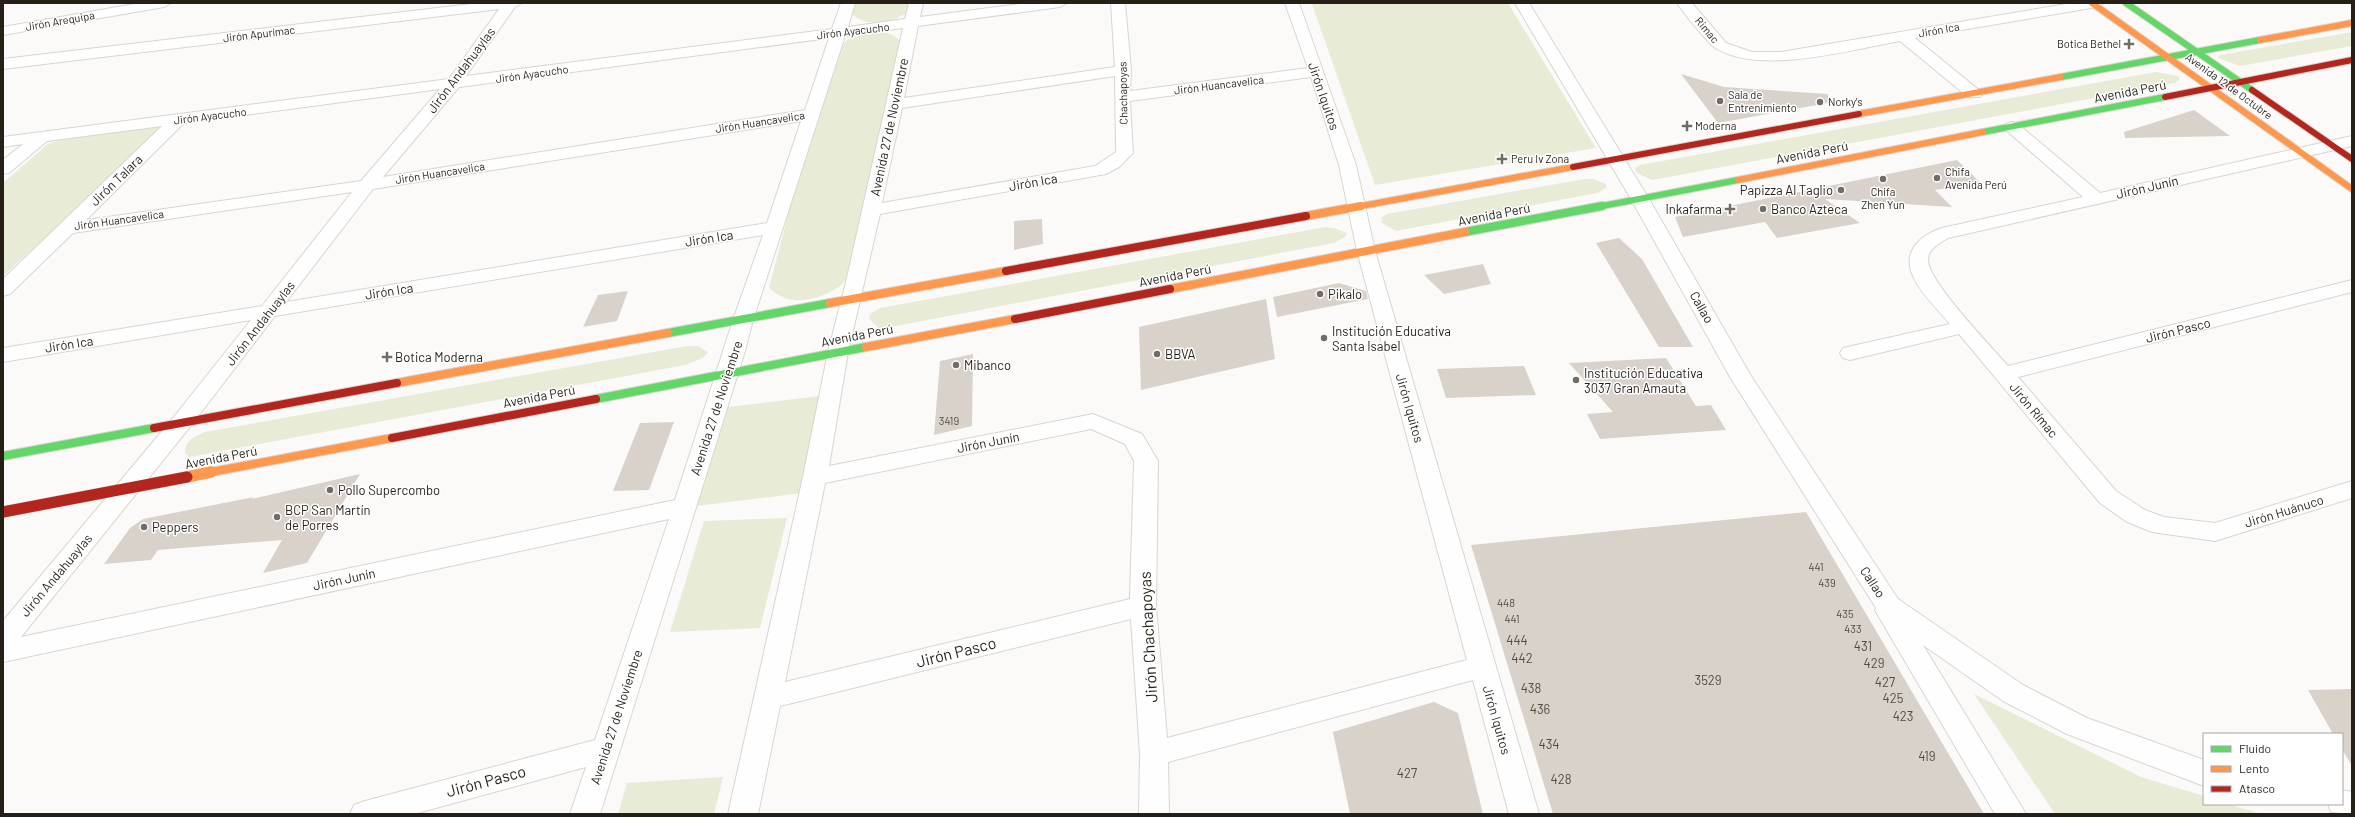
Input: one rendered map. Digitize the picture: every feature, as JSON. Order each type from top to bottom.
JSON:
[{"type":"main road","name":"Avenida 12 de Octubre","points":[[2094,3],[2352,189]]},
{"type":"main road","name":"Avenida 12 de Octubre","points":[[2126,3],[2352,159]]},
{"type":"main road","name":"Avenida Perú","points":[[3,456],[1974,94],[2352,23]]},
{"type":"main road","name":"Avenida Perú","points":[[3,512],[1640,199],[2352,60]]},
{"type":"street","name":"Jirón Arequipa","points":[[3,31],[164,3]]},
{"type":"street","name":"Jirón Apurímac","points":[[3,64],[512,3]]},
{"type":"street","name":"Jirón Andahuaylas","points":[[3,640],[181,424],[367,185],[453,84],[512,3]]},
{"type":"street","name":"Avenida 27 de Noviembre","points":[[585,814],[743,320],[848,3]]},
{"type":"street","name":"Avenida 27 de Noviembre","points":[[743,814],[815,477],[838,352],[872,210],[916,3]]},
{"type":"street","name":"Jirón Ayacucho","points":[[3,142],[912,24],[1060,3]]},
{"type":"street","name":"Chachapoyas","points":[[1100,170],[1113,163],[1124,153],[1122,97],[1123,70],[1118,3]]},
{"type":"street","name":"Jirón Iquitos","points":[[1292,3],[1316,72],[1324,89],[1353,188],[1366,251],[1524,814]]},
{"type":"street","name":"Callao","points":[[1522,3],[1615,160],[1640,199],[1741,376],[1889,606],[1962,659],[2013,693],[2077,726],[2203,773]]},
{"type":"street","name":"Rimac","points":[[1684,3],[1720,46],[1750,56],[1781,57]]},
{"type":"street","name":"Jirón Ica","points":[[1781,57],[2094,3]]},
{"type":"street","points":[[1903,36],[1974,94]]},
{"type":"street","points":[[894,104],[1123,70]]},
{"type":"street","name":"Jirón Huancavelica","points":[[1122,97],[1316,72]]},
{"type":"street","name":"Jirón Huancavelica","points":[[67,228],[367,185],[812,114]]},
{"type":"street","name":"Jirón Talara","points":[[3,290],[178,120]]},
{"type":"street","points":[[2012,127],[2097,199]]},
{"type":"street","points":[[3,169],[41,138]]},
{"type":"street","name":"Jirón Junín","points":[[1942,234],[2352,141]]},
{"type":"street","name":"Jirón Ica","points":[[872,210],[1100,170]]},
{"type":"street","name":"Jirón Ica","points":[[3,355],[775,227]]},
{"type":"street","name":"Jirón Rímac","points":[[1942,234],[1926,243],[1919,252],[1920,273],[2108,497],[2136,516],[2161,526],[2215,532]]},
{"type":"street","name":"Jirón Pasco","points":[[2004,374],[2352,286]]},
{"type":"street","points":[[1850,353],[1964,327]]},
{"type":"street","name":"Jirón Junín","points":[[815,477],[1093,421],[1134,439],[1146,461]]},
{"type":"street","name":"Jirón Chachapoyas","points":[[1146,461],[1143,606],[1154,754],[1154,814]]},
{"type":"street","name":"Jirón Huánuco","points":[[2215,532],[2352,489]]},
{"type":"street","name":"Jirón Junín","points":[[3,651],[684,507]]},
{"type":"street","points":[[1846,540],[2011,814]]},
{"type":"street","name":"Jirón Pasco","points":[[769,697],[1143,606]]},
{"type":"street","points":[[1154,754],[1482,667]]},
{"type":"street","name":"Jirón Pasco","points":[[365,814],[606,749]]},
{"type":"green space","points":[[853,3],[910,3],[907,13],[900,17],[878,23],[863,21],[856,17],[850,12]]},
{"type":"green space","points":[[1508,3],[1596,148],[1375,185],[1312,4]]},
{"type":"green space","points":[[872,31],[885,32],[898,39],[901,43],[846,280],[834,290],[818,297],[801,300],[785,298],[769,288],[789,211],[842,45],[847,40]]},
{"type":"green space","points":[[2352,32],[2352,46],[2240,66],[2218,58],[2220,55]]},
{"type":"green space","points":[[2156,72],[2178,76],[2180,79],[2175,83],[1652,180],[1637,173],[1635,168],[1640,165]]},
{"type":"green space","points":[[157,127],[162,130],[3,276],[3,183],[48,144],[62,139]]},
{"type":"green space","points":[[1584,179],[1593,179],[1606,184],[1606,188],[1597,193],[1396,231],[1382,223],[1381,218],[1387,214]]},
{"type":"green space","points":[[1325,227],[1334,228],[1347,233],[1345,237],[1334,243],[880,329],[869,319],[870,314],[880,308]]},
{"type":"green space","points":[[687,346],[698,346],[708,352],[703,358],[685,365],[190,457],[185,453],[188,442],[194,437],[205,432]]},
{"type":"green space","points":[[820,396],[802,493],[696,506],[728,407]]},
{"type":"green space","points":[[787,518],[760,628],[670,632],[704,521]]},
{"type":"green space","points":[[1974,694],[2141,777],[2203,796],[2203,805],[2231,805],[2261,814],[2055,814]]},
{"type":"green space","points":[[723,777],[714,814],[618,814],[627,783]]},
{"type":"building","points":[[1681,74],[1724,87],[1828,94],[1828,103],[1718,123]]},
{"type":"building","points":[[2194,110],[2230,136],[2125,138],[2124,132]]},
{"type":"building","points":[[1957,160],[1981,183],[1935,190],[1952,207],[1825,199],[1860,223],[1777,238],[1765,222],[1683,237],[1675,217]]},
{"type":"building","points":[[1042,219],[1043,244],[1014,250],[1014,221]]},
{"type":"building","points":[[1619,238],[1642,259],[1693,347],[1659,347],[1596,243]]},
{"type":"building","points":[[1483,264],[1491,284],[1444,294],[1424,275]]},
{"type":"building","points":[[1339,283],[1366,291],[1368,299],[1277,317],[1273,297]]},
{"type":"building","points":[[628,291],[617,321],[583,327],[598,295]]},
{"type":"building","points":[[1266,299],[1275,359],[1141,390],[1139,327]]},
{"type":"building","points":[[973,354],[972,426],[934,435],[940,361]]},
{"type":"building","points":[[1666,358],[1696,406],[1711,405],[1726,430],[1600,439],[1587,414],[1613,412],[1569,363]]},
{"type":"building","points":[[1524,366],[1536,395],[1446,398],[1437,369]]},
{"type":"building","points":[[674,422],[649,490],[613,491],[640,423]]},
{"type":"building","points":[[360,474],[307,563],[263,573],[282,540],[158,550],[151,560],[104,564],[130,528],[143,519],[254,497],[252,499]]},
{"type":"building","points":[[1806,512],[1984,814],[1553,814],[1471,545]]},
{"type":"building","points":[[2352,689],[2352,766],[2343,751],[2343,733],[2332,733],[2308,690]]},
{"type":"building","points":[[1434,702],[1458,713],[1483,814],[1350,814],[1333,732]]},
{"type":"traffic: fast","points":[[2126,3],[2252,90]]},
{"type":"traffic: fast","points":[[2061,77],[2260,40]]},
{"type":"traffic: fast","points":[[1983,132],[2165,97]]},
{"type":"traffic: fast","points":[[1465,232],[1738,180]]},
{"type":"traffic: fast","points":[[668,333],[830,303]]},
{"type":"traffic: fast","points":[[596,399],[866,347]]},
{"type":"traffic: fast","points":[[3,456],[154,428]]},
{"type":"traffic: slow","points":[[2092,3],[2352,189]]},
{"type":"traffic: slow","points":[[2260,40],[2352,23]]},
{"type":"traffic: slow","points":[[1859,114],[2061,77]]},
{"type":"traffic: slow","points":[[1738,180],[1983,132]]},
{"type":"traffic: slow","points":[[1306,216],[1573,167]]},
{"type":"traffic: slow","points":[[1170,289],[1465,232]]},
{"type":"traffic: slow","points":[[830,303],[1006,271]]},
{"type":"traffic: slow","points":[[866,347],[1015,319]]},
{"type":"traffic: slow","points":[[397,383],[668,333]]},
{"type":"traffic: slow","points":[[187,477],[392,438]]},
{"type":"traffic: jam","points":[[2165,97],[2352,60]]},
{"type":"traffic: jam","points":[[2252,90],[2352,159]]},
{"type":"traffic: jam","points":[[1573,167],[1859,114]]},
{"type":"traffic: jam","points":[[1006,271],[1306,216]]},
{"type":"traffic: jam","points":[[1015,319],[1170,289]]},
{"type":"traffic: jam","points":[[154,428],[397,383]]},
{"type":"traffic: jam","points":[[392,438],[596,399]]},
{"type":"traffic: jam","points":[[3,512],[187,477]]},
{"type":"place","name":"Botica Bethel","points":[[2129,44]]},
{"type":"place","name":"Sala de Entrenimiento","points":[[1720,101]]},
{"type":"place","name":"Norky's","points":[[1820,102]]},
{"type":"place","name":"Moderna","points":[[1687,126]]},
{"type":"place","name":"Peru Iv Zona","points":[[1502,159]]},
{"type":"place","name":"Chifa Avenida Perú","points":[[1937,178]]},
{"type":"place","name":"Chifa Zhen Yun","points":[[1883,179]]},
{"type":"place","name":"Papizza Al Taglio","points":[[1841,190]]},
{"type":"place","name":"Inkafarma","points":[[1730,209]]},
{"type":"place","name":"Banco Azteca","points":[[1763,209]]},
{"type":"place","name":"Pikalo","points":[[1320,294]]},
{"type":"place","name":"Institución Educativa Santa Isabel","points":[[1324,338]]},
{"type":"place","name":"BBVA","points":[[1157,354]]},
{"type":"place","name":"Botica Moderna","points":[[387,357]]},
{"type":"place","name":"Mibanco","points":[[956,365]]},
{"type":"place","name":"Institución Educativa 3037 Gran Amauta","points":[[1576,380]]},
{"type":"place","name":"Pollo Supercombo","points":[[330,490]]},
{"type":"place","name":"BCP San Martín de Porres","points":[[277,517]]},
{"type":"place","name":"Peppers","points":[[144,527]]}]
